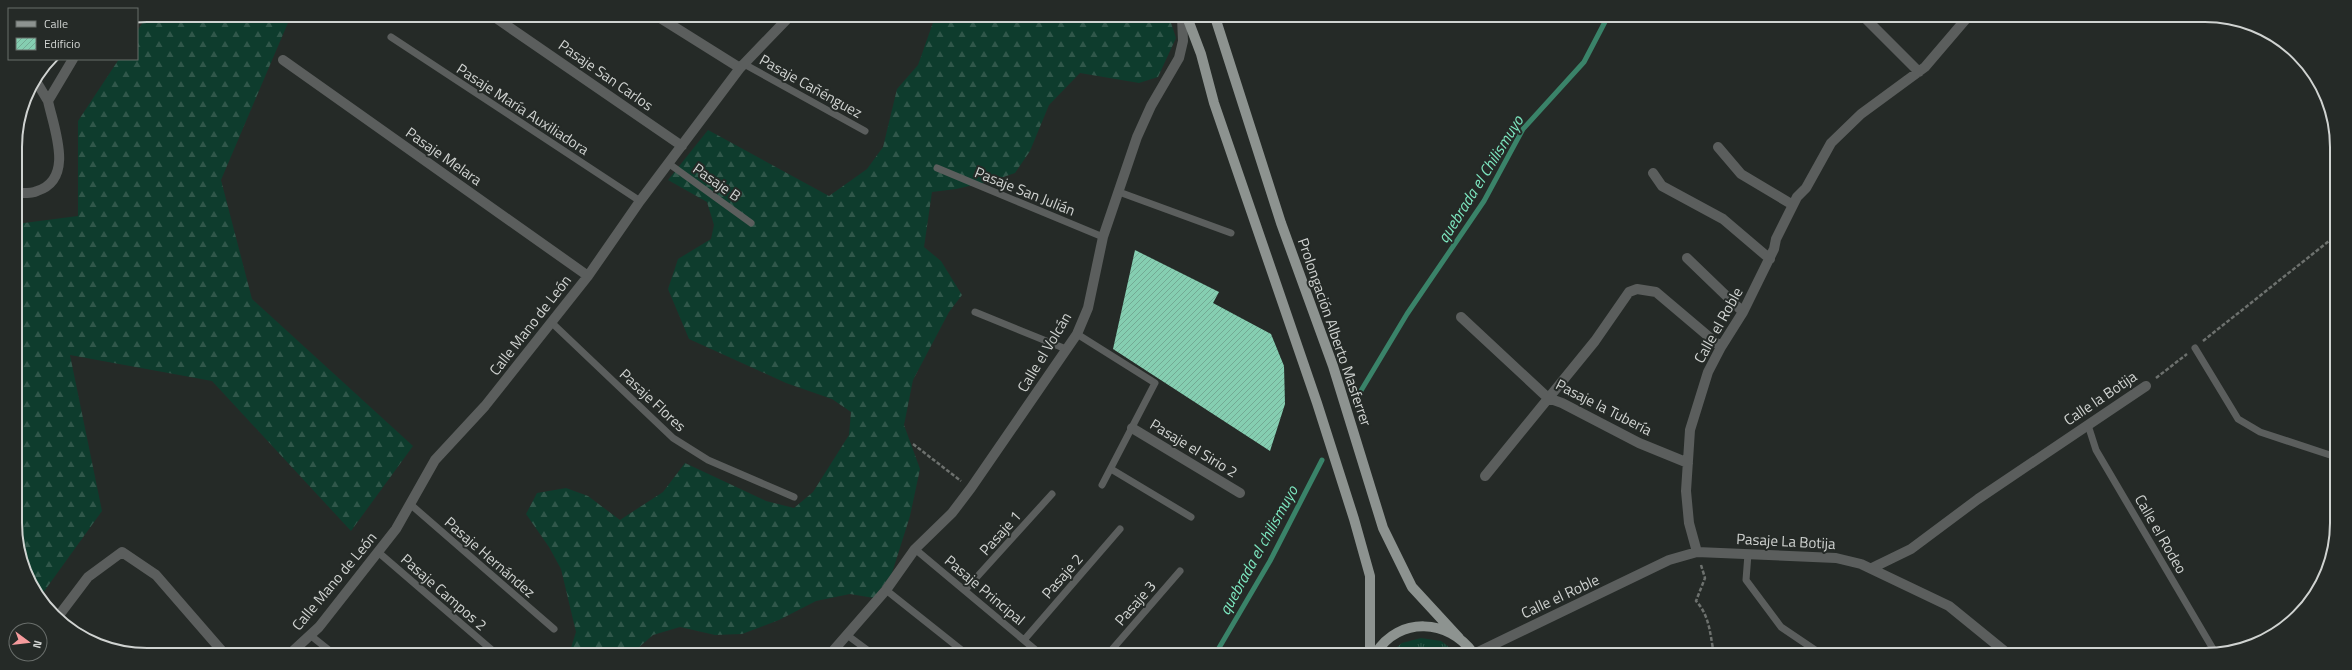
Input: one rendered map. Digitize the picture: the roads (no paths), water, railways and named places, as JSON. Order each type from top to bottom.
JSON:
[{"type":"main road","points":[[1189,22],[1201,54],[1214,104],[1317,403],[1354,519],[1370,576],[1372,635],[1371,648]]},
{"type":"main road","name":"Prolongación Alberto Masferrer","points":[[1217,22],[1281,223],[1334,366],[1384,528],[1412,587],[1469,648]]},
{"type":"main road","points":[[1380,648],[1397,632],[1418,626],[1440,628],[1459,638]]},
{"type":"street","name":"Pasaje San Carlos","points":[[502,22],[682,146]]},
{"type":"street","points":[[667,22],[742,66]]},
{"type":"street","name":"Calle Mano de León","points":[[296,648],[310,635],[396,529],[435,460],[485,406],[588,276],[640,201],[742,66],[784,22]]},
{"type":"street","name":"Calle el Volcán","points":[[836,648],[886,590],[915,549],[952,513],[971,488],[1077,334],[1088,308],[1103,237],[1137,137],[1151,106],[1179,58],[1183,41],[1182,22]]},
{"type":"street","points":[[1869,22],[1919,72]]},
{"type":"street","name":"Calle el Roble","points":[[1484,648],[1669,560],[1697,552],[1689,523],[1686,492],[1690,430],[1708,372],[1721,347],[1743,312],[1770,259],[1776,239],[1797,197],[1806,188],[1838,133],[1861,114],[1919,72],[1936,56],[1964,22]]},
{"type":"street","points":[[48,101],[72,60]]},
{"type":"street","name":"Pasaje Melara","points":[[284,60],[588,276]]},
{"type":"street","points":[[22,193],[36,192],[46,188],[51,183],[59,168],[48,101],[39,86]]},
{"type":"street","points":[[1718,147],[1741,174],[1793,205]]},
{"type":"street","points":[[1653,173],[1662,186],[1723,219],[1770,259]]},
{"type":"street","points":[[1687,258],[1743,312]]},
{"type":"street","points":[[1485,476],[1594,341],[1618,305],[1629,292],[1637,289],[1656,292],[1721,347]]},
{"type":"street","name":"Pasaje la Tubería","points":[[1461,317],[1548,398],[1562,403],[1639,443],[1688,463]]},
{"type":"street","name":"Calle la Botija","points":[[1872,568],[1917,544],[1978,499],[2146,386]]},
{"type":"street","name":"Pasaje el Sirio 2","points":[[1132,428],[1240,493]]},
{"type":"street","points":[[61,613],[88,577],[122,552],[156,575],[219,648]]},
{"type":"street","name":"Pasaje La Botija","points":[[1697,552],[1836,558],[1872,568],[1949,606],[2001,648]]},
{"type":"lane","name":"Pasaje María Auxiliadora","points":[[391,37],[640,201]]},
{"type":"lane","name":"Pasaje Cañénguez","points":[[742,66],[864,131]]},
{"type":"lane","name":"Pasaje B","points":[[668,164],[751,223]]},
{"type":"lane","name":"Pasaje San Julián","points":[[937,168],[1103,237]]},
{"type":"lane","points":[[1119,192],[1231,233]]},
{"type":"lane","points":[[975,312],[1066,349]]},
{"type":"lane","name":"Pasaje Flores","points":[[551,322],[673,438],[708,460],[794,497]]},
{"type":"lane","points":[[1077,334],[1156,383],[1102,485]]},
{"type":"lane","points":[[2195,348],[2238,419],[2260,432],[2330,455]]},
{"type":"lane","name":"Calle el Rodeo","points":[[2088,425],[2096,450],[2212,648]]},
{"type":"lane","points":[[1111,469],[1191,517]]},
{"type":"lane","name":"Pasaje 1","points":[[966,590],[1052,494]]},
{"type":"lane","name":"Pasaje Hernández","points":[[410,504],[554,629]]},
{"type":"lane","name":"Pasaje 2","points":[[1024,640],[1120,529]]},
{"type":"lane","name":"Pasaje Principal","points":[[915,549],[966,590],[1033,648]]},
{"type":"lane","name":"Pasaje Campos 2","points":[[378,552],[490,648]]},
{"type":"lane","points":[[1748,554],[1746,580],[1781,627],[1812,648]]},
{"type":"lane","name":"Pasaje 3","points":[[1113,648],[1180,571]]},
{"type":"lane","points":[[886,590],[959,648]]},
{"type":"lane","points":[[310,635],[326,648]]},
{"type":"lane","points":[[847,635],[865,648]]},
{"type":"waterway","name":"quebrada el Chilismuyo","points":[[1356,399],[1407,314],[1484,201],[1523,129],[1584,62],[1605,22]]},
{"type":"waterway","name":"quebrada el chilismuyo","points":[[1219,648],[1270,561],[1322,460]]}]
